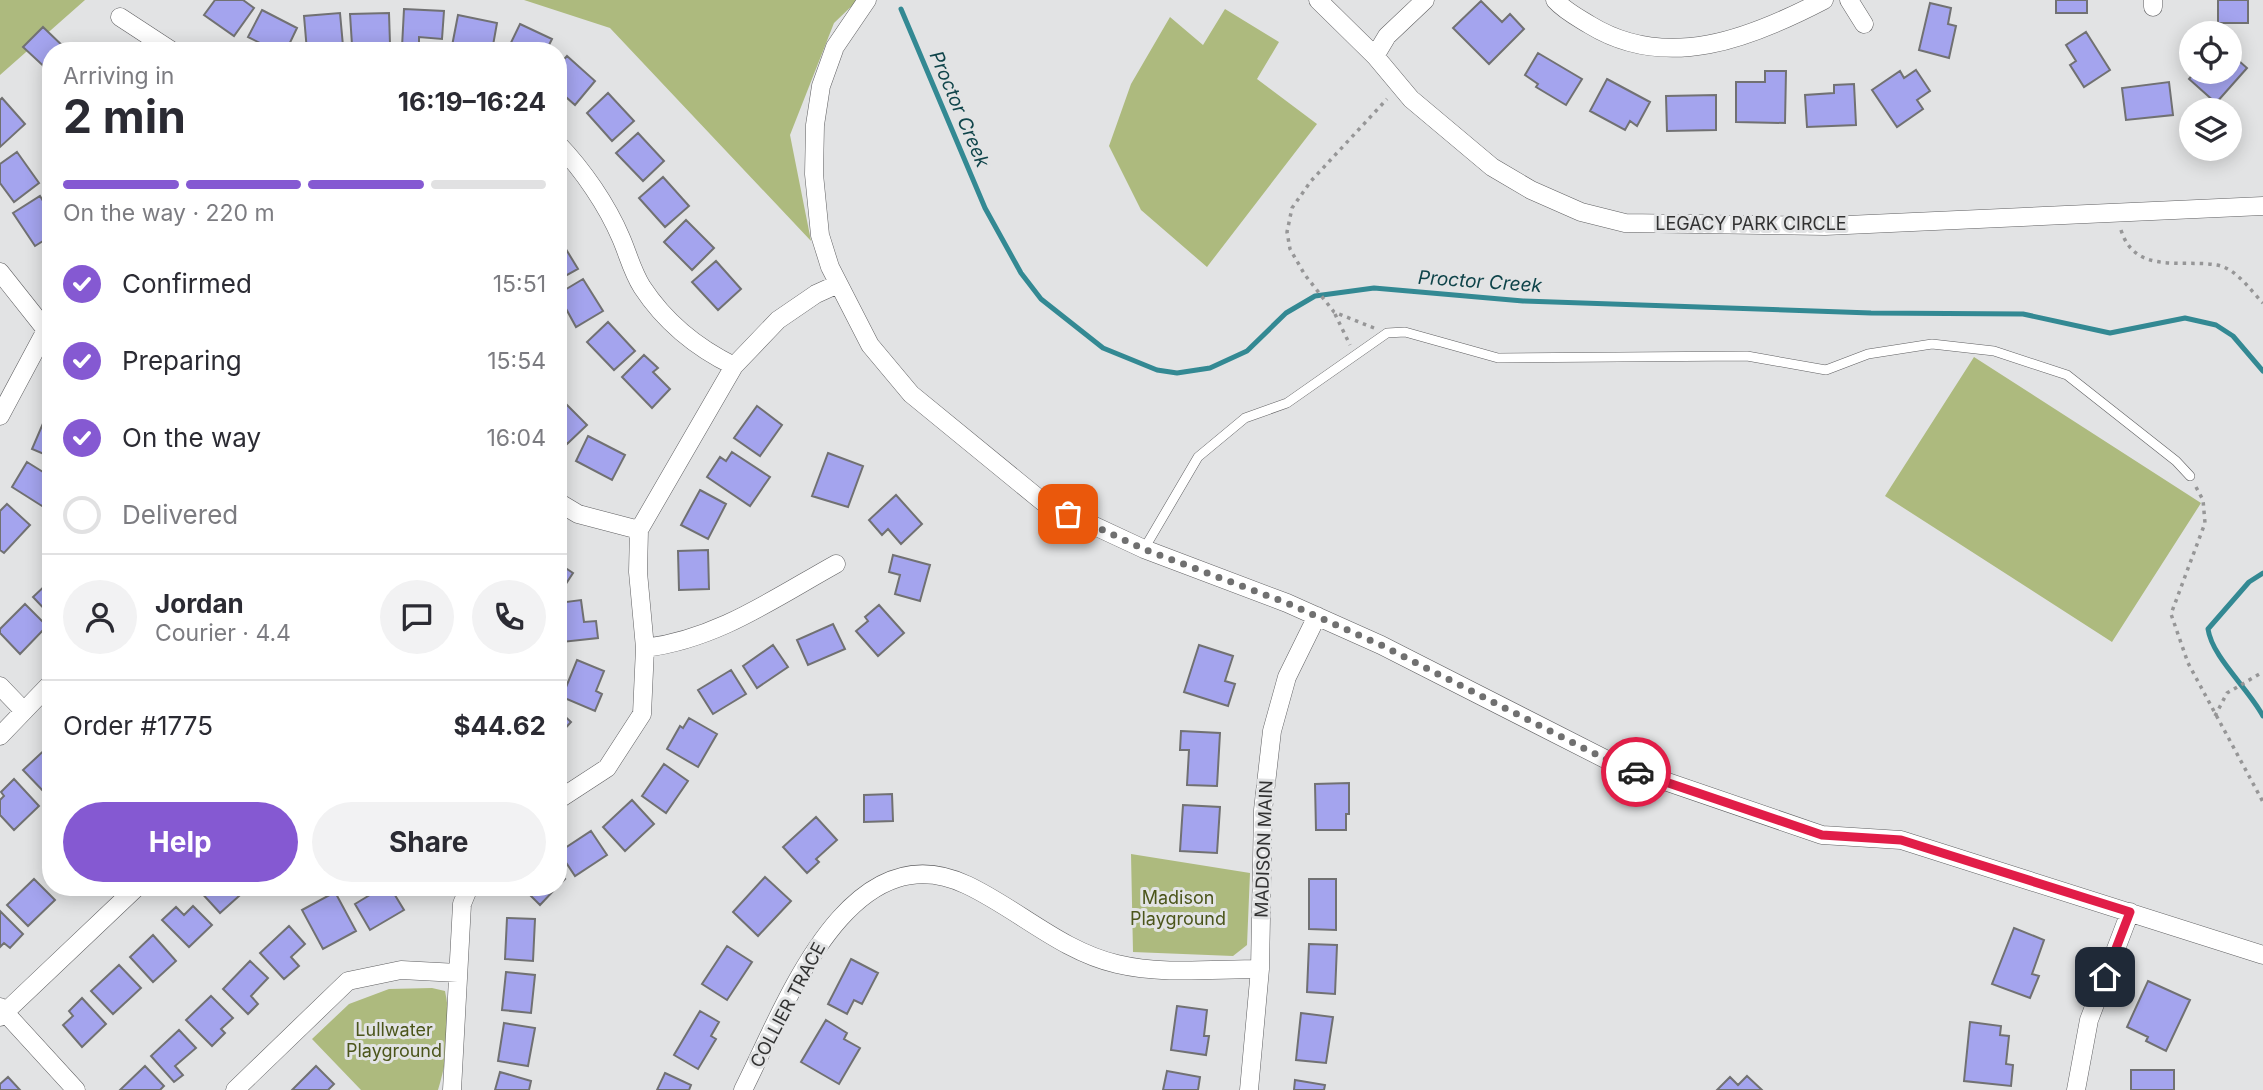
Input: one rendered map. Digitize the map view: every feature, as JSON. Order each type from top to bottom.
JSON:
[{"type":"street","points":[[867,0],[835,47],[821,86],[815,125],[814,174],[820,235],[838,284],[870,345],[911,394],[1043,502],[1144,549],[1317,617],[1628,769],[1822,835],[1901,840],[2263,955]]},
{"type":"street","name":"LEGACY PARK CIRCLE","points":[[1318,0],[1375,56],[1411,99],[1492,167],[1531,190],[1581,212],[1625,223],[1825,226],[2263,206]]},
{"type":"street","points":[[1375,56],[1387,36],[1425,0]]},
{"type":"street","points":[[1555,0],[1606,35],[1652,48],[1687,49],[1749,34],[1824,0]]},
{"type":"street","points":[[1849,0],[1864,24]]},
{"type":"street","points":[[120,17],[158,42]]},
{"type":"street","points":[[567,154],[577,165],[620,236],[632,270],[653,302],[703,350],[734,366]]},
{"type":"street","points":[[0,272],[42,325]]},
{"type":"street","points":[[567,794],[607,768],[642,714],[645,648],[638,572],[639,530],[734,366],[778,320],[816,294],[838,284]]},
{"type":"street","points":[[0,416],[42,337]]},
{"type":"street","points":[[567,507],[578,514],[639,530]]},
{"type":"street","points":[[645,648],[679,644],[718,630],[836,564]]},
{"type":"street","name":"MADISON MAIN","points":[[1249,1090],[1260,969],[1263,810],[1272,731],[1287,677],[1317,617]]},
{"type":"street","points":[[0,686],[23,710]]},
{"type":"street","points":[[0,736],[42,692]]},
{"type":"street","name":"COLLIER TRACE","points":[[743,1090],[820,943],[843,912],[859,898],[892,880],[932,875],[964,884],[1014,911],[1056,940],[1115,964],[1158,970],[1260,969]]},
{"type":"street","points":[[76,1090],[2,1012],[126,896]]},
{"type":"street","points":[[452,1090],[462,904],[465,896]]},
{"type":"street","points":[[2076,1090],[2089,1020],[2130,912]]},
{"type":"street","points":[[235,1090],[348,981],[401,971],[458,973]]},
{"type":"lane","points":[[1144,549],[1198,457],[1245,418],[1287,403],[1387,333],[1405,332],[1498,358],[1748,356],[1826,370],[1868,355],[1932,344],[1994,351],[2067,374],[2157,445],[2190,476]]},
{"type":"path","points":[[1354,354],[1334,312],[1312,285],[1290,249],[1287,232],[1292,208],[1328,160],[1387,99]]},
{"type":"path","points":[[2118,213],[2123,238],[2138,256],[2163,264],[2219,265],[2243,280],[2263,303]]},
{"type":"path","points":[[1334,312],[1387,333]]},
{"type":"path","points":[[2190,476],[2203,500],[2206,523],[2171,614],[2188,663],[2263,802]]},
{"type":"path","points":[[2215,716],[2227,693],[2263,673]]},
{"type":"green space","points":[[0,0],[85,0],[0,75]]},
{"type":"green space","points":[[524,0],[858,0],[834,23],[790,135],[811,241],[610,28]]},
{"type":"green space","points":[[1225,9],[1279,42],[1257,79],[1317,124],[1207,267],[1141,210],[1109,146],[1131,84],[1170,17],[1203,45]]},
{"type":"green space","points":[[1974,357],[2201,503],[2112,642],[1885,496]]},
{"type":"green space","name":"Madison Playground","points":[[1131,854],[1250,873],[1247,945],[1233,956],[1133,952]]},
{"type":"green space","name":"Lullwater Playground","points":[[432,988],[445,991],[448,1016],[446,1053],[438,1090],[361,1090],[312,1039],[349,1004],[389,989]]},
{"type":"building","points":[[215,0],[243,0],[254,8],[234,36],[204,15]]},
{"type":"building","points":[[2056,0],[2087,0],[2087,13],[2056,13]]},
{"type":"building","points":[[2218,0],[2248,0],[2248,23],[2218,21]]},
{"type":"building","points":[[1481,1],[1502,22],[1510,14],[1524,29],[1489,64],[1453,28]]},
{"type":"building","points":[[1930,3],[1951,8],[1948,24],[1956,26],[1949,58],[1919,50]]},
{"type":"building","points":[[404,9],[444,11],[442,39],[419,37],[419,42],[402,42]]},
{"type":"building","points":[[262,10],[297,28],[290,42],[258,42],[248,37]]},
{"type":"building","points":[[340,13],[343,42],[306,42],[304,16]]},
{"type":"building","points":[[389,13],[390,42],[352,42],[350,14]]},
{"type":"building","points":[[458,15],[497,23],[494,42],[453,42]]},
{"type":"building","points":[[520,24],[552,39],[550,42],[511,42]]},
{"type":"building","points":[[43,27],[59,42],[42,42],[42,65],[23,47]]},
{"type":"building","points":[[2086,32],[2110,70],[2084,87],[2070,65],[2076,61],[2066,45]]},
{"type":"building","points":[[1538,53],[1582,79],[1566,105],[1536,87],[1538,84],[1525,75]]},
{"type":"building","points":[[567,56],[595,81],[575,105],[567,98]]},
{"type":"building","points":[[1916,70],[1930,91],[1917,100],[1923,109],[1897,127],[1872,90],[1900,71],[1904,78]]},
{"type":"building","points":[[1765,71],[1786,71],[1785,123],[1736,122],[1736,82],[1765,82]]},
{"type":"building","points":[[1607,79],[1650,102],[1637,126],[1630,121],[1625,130],[1590,111]]},
{"type":"building","points":[[2169,82],[2173,115],[2126,120],[2122,88]]},
{"type":"building","points":[[1854,84],[1856,125],[1807,127],[1805,95],[1834,93],[1834,85]]},
{"type":"building","points":[[2195,84],[2233,84],[2220,98],[2210,98]]},
{"type":"building","points":[[608,93],[634,121],[612,141],[587,113]]},
{"type":"building","points":[[1716,95],[1716,130],[1667,131],[1666,96]]},
{"type":"building","points":[[2,98],[25,124],[0,147],[0,100]]},
{"type":"building","points":[[638,133],[664,161],[643,181],[616,153]]},
{"type":"building","points":[[17,152],[39,183],[14,202],[0,183],[0,164]]},
{"type":"building","points":[[663,177],[689,206],[665,227],[639,198]]},
{"type":"building","points":[[40,196],[42,242],[35,246],[13,213]]},
{"type":"building","points":[[686,220],[714,248],[692,270],[664,242]]},
{"type":"building","points":[[567,251],[578,269],[567,275]]},
{"type":"building","points":[[716,261],[741,289],[718,310],[692,282]]},
{"type":"building","points":[[583,279],[603,311],[576,327],[567,310],[567,289]]},
{"type":"building","points":[[608,322],[635,351],[614,370],[587,342]]},
{"type":"building","points":[[644,355],[658,368],[653,372],[670,389],[652,408],[622,377]]},
{"type":"building","points":[[567,405],[587,425],[567,444]]},
{"type":"building","points":[[757,406],[782,425],[760,456],[734,438]]},
{"type":"building","points":[[42,426],[42,453],[32,449]]},
{"type":"building","points":[[588,436],[625,455],[612,480],[576,461]]},
{"type":"building","points":[[732,452],[770,477],[750,506],[707,477],[720,457],[726,461]]},
{"type":"building","points":[[828,453],[863,466],[848,507],[812,496]]},
{"type":"building","points":[[27,462],[42,471],[42,506],[12,487]]},
{"type":"building","points":[[700,490],[726,504],[708,539],[681,525]]},
{"type":"building","points":[[896,495],[922,524],[901,544],[888,529],[882,535],[869,520]]},
{"type":"building","points":[[7,504],[30,525],[4,553],[0,550],[0,511]]},
{"type":"building","points":[[708,550],[709,589],[679,590],[678,551]]},
{"type":"building","points":[[893,555],[930,565],[920,601],[895,594],[900,575],[889,572]]},
{"type":"building","points":[[567,569],[573,573],[567,582]]},
{"type":"building","points":[[42,588],[42,606],[33,597]]},
{"type":"building","points":[[581,600],[584,622],[596,621],[598,638],[567,641],[567,602]]},
{"type":"building","points":[[25,604],[42,621],[42,631],[20,654],[0,633],[0,629]]},
{"type":"building","points":[[879,605],[904,633],[878,656],[856,631],[868,621],[865,617]]},
{"type":"building","points":[[833,624],[845,649],[808,665],[797,640]]},
{"type":"building","points":[[773,645],[788,667],[757,688],[743,666]]},
{"type":"building","points":[[1199,645],[1233,656],[1225,681],[1235,684],[1228,706],[1184,692]]},
{"type":"building","points":[[577,660],[604,671],[596,691],[602,694],[595,711],[567,699],[567,685]]},
{"type":"building","points":[[731,670],[746,694],[713,714],[698,690]]},
{"type":"building","points":[[689,718],[717,734],[698,767],[667,749],[680,726],[683,728]]},
{"type":"building","points":[[1181,731],[1220,733],[1217,786],[1187,785],[1189,750],[1180,750]]},
{"type":"building","points":[[42,752],[42,790],[23,770]]},
{"type":"building","points":[[664,764],[688,781],[666,813],[642,796]]},
{"type":"building","points":[[14,779],[39,806],[14,830],[0,815],[0,800],[4,796],[1,792]]},
{"type":"building","points":[[1349,783],[1346,830],[1316,830],[1315,784]]},
{"type":"building","points":[[892,794],[893,821],[864,822],[864,795]]},
{"type":"building","points":[[632,800],[654,824],[625,851],[603,827]]},
{"type":"building","points":[[1183,805],[1220,807],[1217,853],[1180,851]]},
{"type":"building","points":[[816,817],[837,840],[816,859],[819,862],[807,873],[783,847]]},
{"type":"building","points":[[591,831],[607,855],[575,876],[567,864],[567,847]]},
{"type":"building","points":[[765,877],[791,901],[758,936],[733,912]]},
{"type":"building","points":[[34,879],[42,887],[42,896],[51,896],[55,900],[28,926],[7,905]]},
{"type":"building","points":[[1309,879],[1336,879],[1336,930],[1309,929]]},
{"type":"building","points":[[204,896],[239,896],[220,913]]},
{"type":"building","points":[[328,896],[337,896],[356,931],[323,949],[302,910]]},
{"type":"building","points":[[368,896],[395,896],[404,910],[370,930],[355,904]]},
{"type":"building","points":[[531,896],[548,896],[540,905]]},
{"type":"building","points":[[193,906],[212,925],[189,947],[162,920],[176,907],[184,915]]},
{"type":"building","points":[[0,911],[23,934],[10,948],[4,943],[0,947]]},
{"type":"building","points":[[507,918],[535,919],[533,961],[505,959]]},
{"type":"building","points":[[289,926],[305,944],[291,957],[299,966],[284,979],[260,953]]},
{"type":"building","points":[[2014,928],[2044,940],[2032,974],[2039,976],[2030,998],[1992,984]]},
{"type":"building","points":[[153,935],[176,961],[153,982],[130,957]]},
{"type":"building","points":[[1309,944],[1337,945],[1335,994],[1307,992]]},
{"type":"building","points":[[727,946],[752,962],[727,1000],[702,984]]},
{"type":"building","points":[[851,959],[878,973],[862,1004],[854,1000],[847,1014],[828,1004]]},
{"type":"building","points":[[250,961],[268,978],[251,996],[258,1004],[248,1014],[223,989]]},
{"type":"building","points":[[119,965],[141,988],[113,1014],[91,991]]},
{"type":"building","points":[[506,972],[535,975],[531,1013],[502,1010]]},
{"type":"building","points":[[2148,981],[2190,1000],[2166,1051],[2146,1041],[2148,1037],[2127,1027]]},
{"type":"building","points":[[211,996],[233,1018],[221,1029],[225,1033],[212,1046],[186,1020]]},
{"type":"building","points":[[82,998],[106,1024],[82,1047],[63,1025],[73,1016],[69,1011]]},
{"type":"building","points":[[1177,1006],[1207,1010],[1204,1036],[1209,1036],[1206,1055],[1171,1050]]},
{"type":"building","points":[[700,1011],[719,1022],[711,1036],[716,1039],[698,1069],[674,1055]]},
{"type":"building","points":[[1301,1013],[1333,1017],[1326,1063],[1296,1060]]},
{"type":"building","points":[[826,1020],[847,1033],[844,1039],[860,1048],[839,1084],[801,1062]]},
{"type":"building","points":[[1970,1022],[2001,1026],[2000,1035],[2009,1036],[2006,1064],[2013,1065],[2011,1086],[1964,1081]]},
{"type":"building","points":[[504,1023],[535,1028],[528,1066],[498,1061]]},
{"type":"building","points":[[179,1030],[196,1048],[175,1066],[183,1075],[174,1082],[151,1056]]},
{"type":"building","points":[[145,1066],[164,1086],[160,1090],[120,1090]]},
{"type":"building","points":[[316,1066],[334,1084],[328,1090],[292,1090]]},
{"type":"building","points":[[2131,1070],[2174,1070],[2174,1090],[2131,1090]]},
{"type":"building","points":[[1167,1071],[1200,1077],[1198,1090],[1163,1090]]},
{"type":"building","points":[[500,1072],[531,1081],[529,1090],[495,1090]]},
{"type":"building","points":[[665,1073],[691,1085],[689,1090],[657,1090]]},
{"type":"building","points":[[1747,1076],[1762,1090],[1717,1090],[1730,1077],[1738,1085]]},
{"type":"building","points":[[8,1077],[20,1090],[0,1090],[0,1084]]},
{"type":"building","points":[[1295,1080],[1325,1085],[1324,1090],[1294,1090]]},
{"type":"waterway","name":"Proctor Creek","points":[[901,9],[985,208],[1021,273],[1041,299],[1103,348],[1157,370],[1177,373],[1210,368],[1247,351],[1286,313],[1315,296],[1374,288],[1523,301],[1871,313],[2023,314],[2110,333],[2185,318],[2216,325],[2233,336],[2263,371]]},
{"type":"waterway","name":"Proctor Creek","points":[[2263,573],[2249,582],[2208,629],[2216,650],[2263,716]]},
{"type":"way so far","points":[[1068,514],[1146,550],[1287,603],[1381,645],[1615,764],[1636,772]]},
{"type":"route","points":[[1636,772],[1822,835],[1901,840],[2130,912],[2105,977]]}]
